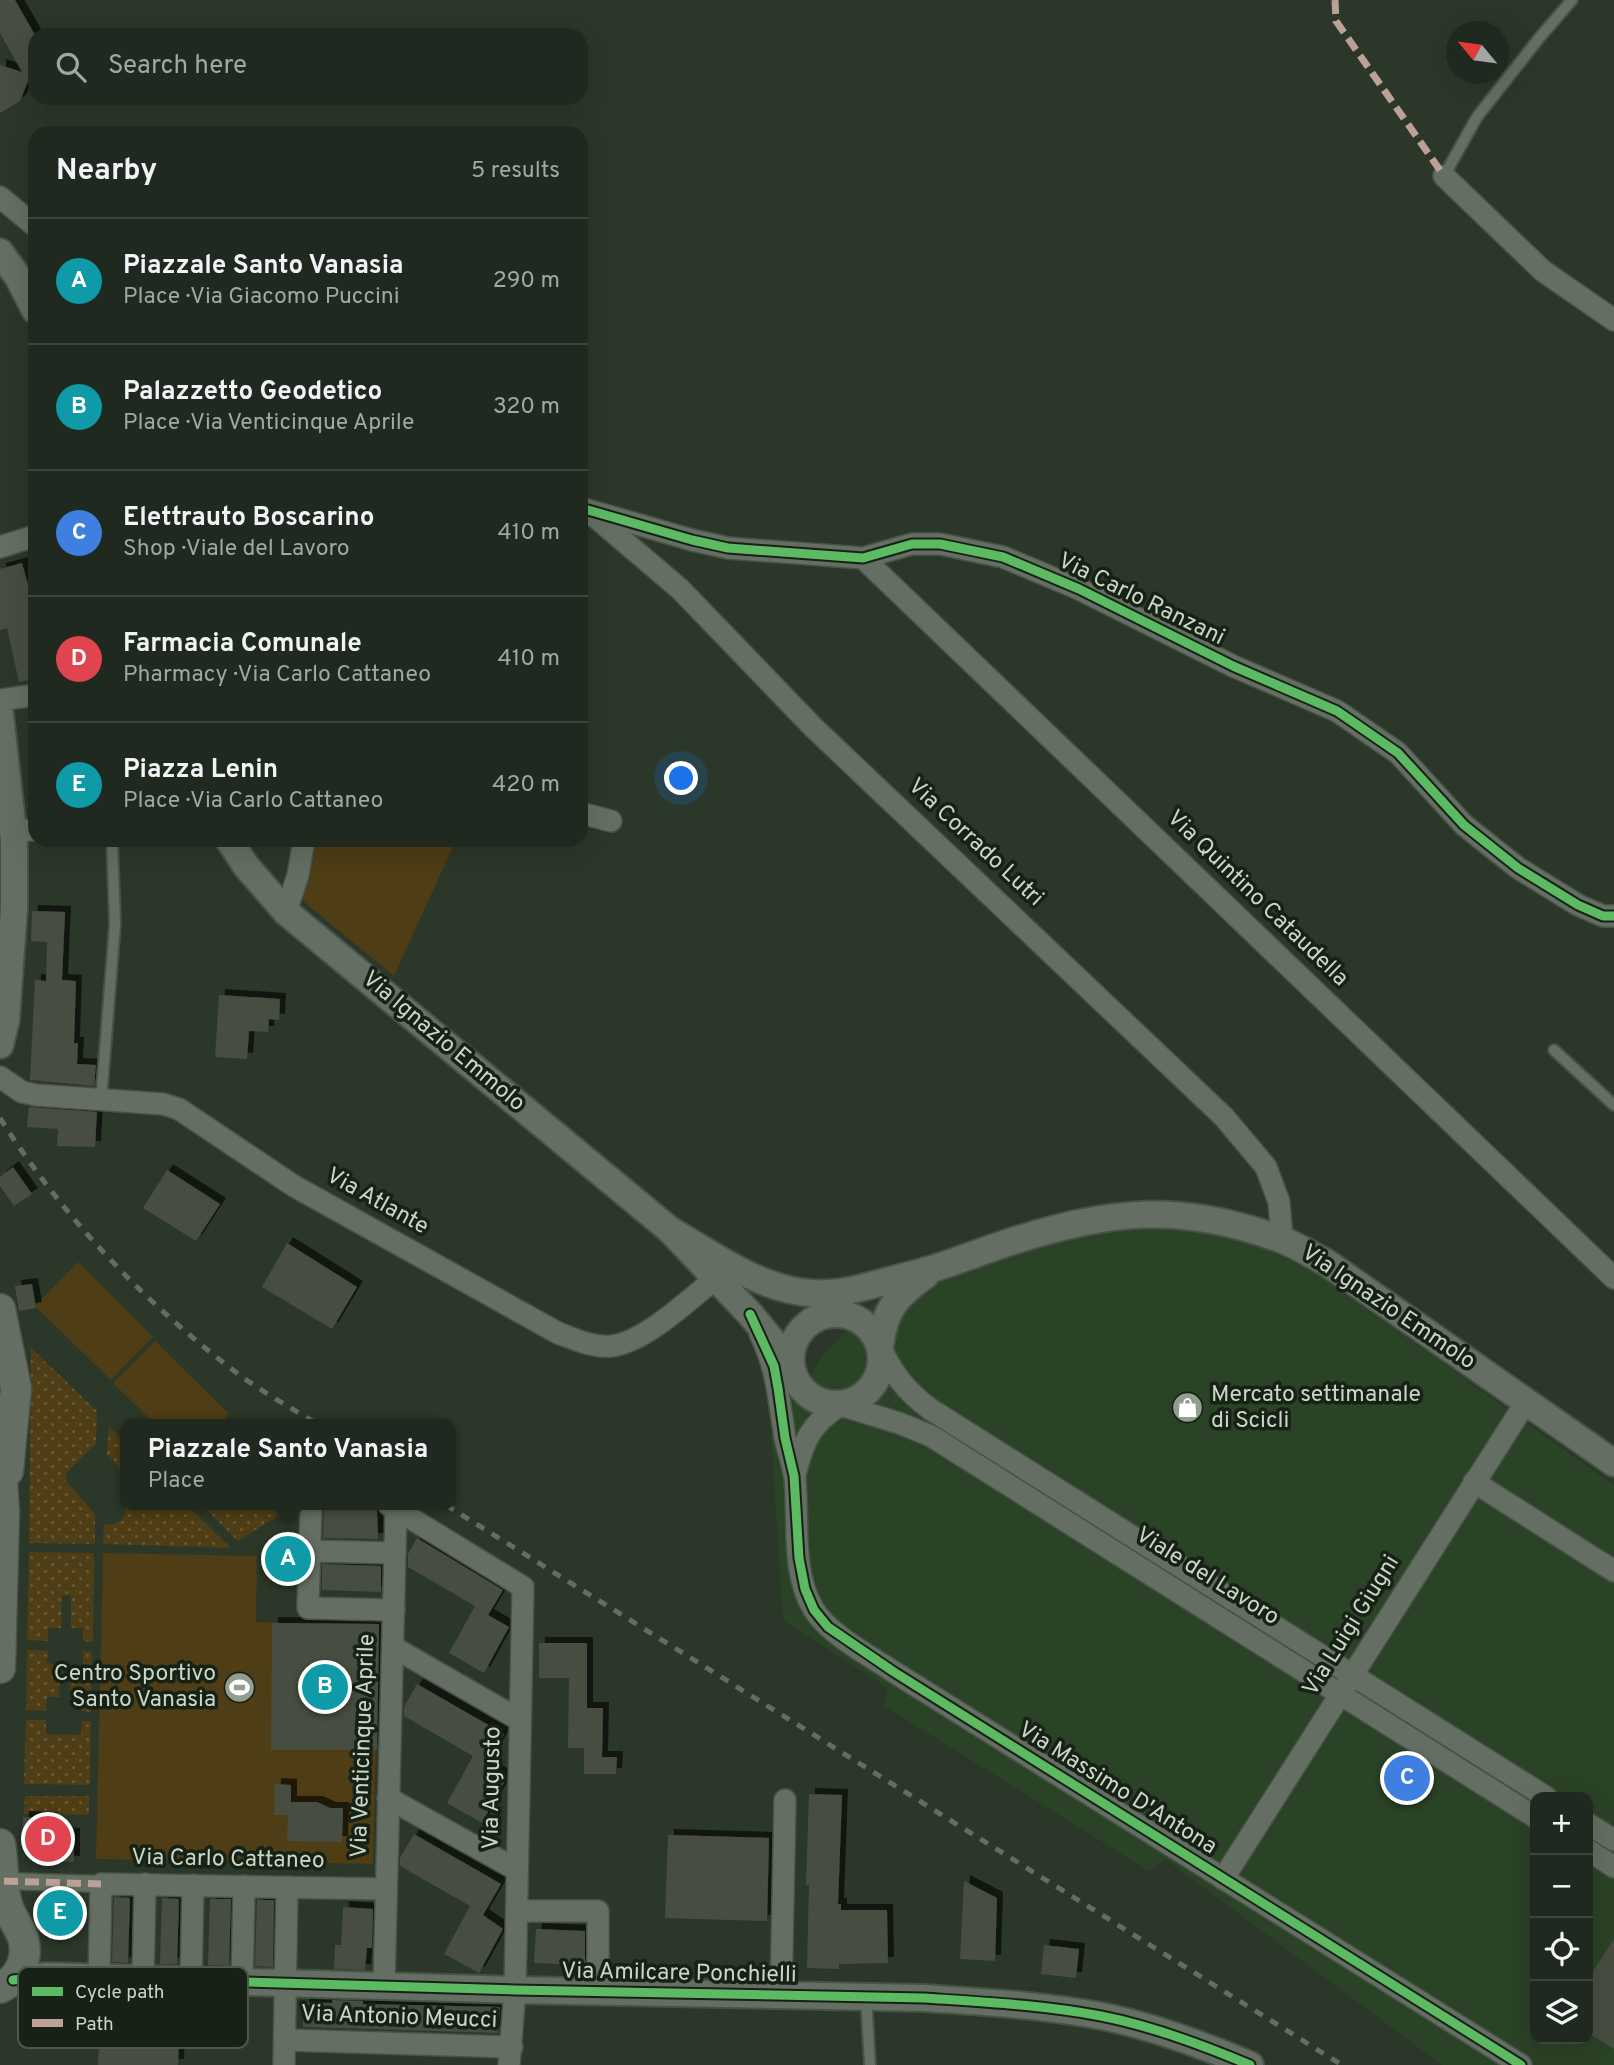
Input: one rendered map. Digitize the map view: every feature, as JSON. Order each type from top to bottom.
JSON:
[{"type":"main road","points":[[0,1309],[7,1390],[0,1668]]},
{"type":"main road","points":[[0,1449],[2,1512]]},
{"type":"main road","points":[[0,1844],[6,1902],[24,1961],[20,1967]]},
{"type":"main road","points":[[5,1988],[18,1970]]},
{"type":"street","points":[[1444,176],[1543,271],[1614,320]]},
{"type":"street","points":[[0,197],[28,220]]},
{"type":"street","points":[[0,252],[28,296]]},
{"type":"street","name":"Via Carlo Ranzani","points":[[588,511],[729,548],[863,558],[912,544],[940,544],[1003,557],[1079,589],[1233,666],[1325,705],[1398,752],[1464,825],[1518,868],[1578,905],[1603,916],[1614,916]]},
{"type":"street","name":"Via Corrado Lutri","points":[[588,512],[680,589],[813,727],[1224,1117],[1266,1167],[1279,1202],[1282,1240]]},
{"type":"street","points":[[0,547],[28,538]]},
{"type":"street","name":"Via Quintino Cataudella","points":[[863,558],[1614,1278]]},
{"type":"street","points":[[0,700],[28,696]]},
{"type":"street","points":[[0,714],[4,762],[16,835],[7,908],[6,1020],[0,1045]]},
{"type":"street","points":[[588,815],[611,821]]},
{"type":"street","name":"Via Ignazio Emmolo","points":[[234,847],[246,866],[286,912],[670,1230]]},
{"type":"street","points":[[286,912],[298,875],[303,847]]},
{"type":"street","name":"Via Atlante","points":[[0,1077],[22,1092],[101,1101],[163,1104],[179,1110],[294,1186],[558,1334],[589,1344],[626,1344],[664,1320],[716,1278]]},
{"type":"street","name":"Via Ignazio Emmolo","points":[[936,1269],[1010,1242],[1107,1216],[1154,1213],[1194,1216],[1282,1240],[1327,1263],[1614,1463]]},
{"type":"street","points":[[670,1230],[750,1314],[790,1362],[795,1380],[806,1394],[822,1402],[840,1405]]},
{"type":"street","points":[[670,1230],[756,1279],[781,1288],[809,1293],[827,1308],[858,1318],[872,1329],[890,1368],[901,1383],[930,1409],[1538,1792]]},
{"type":"street","points":[[780,1399],[797,1334],[827,1308],[936,1269]]},
{"type":"street","points":[[794,1476],[804,1441],[821,1417],[864,1395],[874,1385],[880,1373],[883,1325],[891,1306],[905,1290],[936,1269]]},
{"type":"street","points":[[750,1314],[774,1367],[794,1476]]},
{"type":"street","name":"Via Luigi Giugni","points":[[1223,1879],[1526,1402]]},
{"type":"street","name":"Viale del Lavoro","points":[[840,1405],[899,1423],[954,1449],[1530,1814]]},
{"type":"street","name":"Via Massimo D'Antona","points":[[794,1476],[799,1558],[804,1589],[814,1610],[828,1627],[894,1672],[1521,2065]]},
{"type":"street","points":[[1475,1482],[1614,1571]]},
{"type":"street","points":[[311,1510],[315,1550],[308,1608],[394,1610]]},
{"type":"street","name":"Via Venticinque Aprile","points":[[384,1985],[394,1610],[393,1510]]},
{"type":"street","name":"Via Augusto","points":[[398,1510],[523,1587],[515,1990],[511,2056]]},
{"type":"street","points":[[315,1550],[395,1553]]},
{"type":"street","points":[[393,1647],[520,1720]]},
{"type":"street","points":[[388,1798],[517,1870]]},
{"type":"street","points":[[781,1996],[785,1800]]},
{"type":"street","points":[[1593,1827],[1614,1840]]},
{"type":"street","points":[[1593,1853],[1614,1867]]},
{"type":"street","points":[[4,1881],[106,1884],[100,1967]]},
{"type":"street","name":"Via Carlo Cattaneo","points":[[106,1884],[386,1889]]},
{"type":"street","points":[[143,1967],[145,1884]]},
{"type":"street","points":[[191,1967],[193,1885]]},
{"type":"street","points":[[242,1967],[244,1886]]},
{"type":"street","points":[[284,2065],[287,1887]]},
{"type":"street","points":[[517,1911],[598,1911],[598,1992]]},
{"type":"street","points":[[13,1926],[35,1951],[67,1967]]},
{"type":"street","name":"Via Amilcare Ponchielli","points":[[248,1982],[866,1997],[989,2003],[1102,2016],[1196,2043],[1250,2065]]},
{"type":"street","name":"Via Antonio Meucci","points":[[285,2040],[511,2056]]},
{"type":"lane","points":[[1444,176],[1477,117],[1572,0]]},
{"type":"lane","points":[[101,1101],[115,924],[112,847]]},
{"type":"lane","points":[[1554,1050],[1614,1105]]},
{"type":"lane","points":[[866,1997],[870,2065]]},
{"type":"shaded area","points":[[312,847],[453,847],[394,976],[303,901]]},
{"type":"shaded area","points":[[1145,1225],[1193,1227],[1262,1247],[1316,1273],[1614,1485],[1614,2065],[1442,2065],[1165,1859],[1149,1871],[884,1706],[888,1688],[783,1620],[771,1437],[824,1353],[874,1304],[1030,1248],[1097,1231]]},
{"type":"shaded area","points":[[78,1262],[153,1337],[111,1380],[35,1306]]},
{"type":"shaded area","points":[[155,1341],[229,1414],[224,1419],[150,1419],[113,1383]]},
{"type":"shaded area","points":[[31,1348],[97,1411],[96,1444],[67,1472],[66,1481],[95,1514],[95,1544],[29,1543]]},
{"type":"shaded area","points":[[109,1426],[120,1438],[120,1469],[107,1455]]},
{"type":"shaded area","points":[[125,1510],[192,1510],[231,1548],[103,1544],[104,1525],[121,1521]]},
{"type":"shaded area","points":[[207,1510],[287,1510],[238,1541]]},
{"type":"shaded area","points":[[29,1552],[94,1553],[93,1642],[83,1641],[83,1628],[71,1628],[71,1595],[62,1595],[61,1628],[48,1628],[48,1641],[27,1640]]},
{"type":"shaded area","name":"Centro Sportivo Santo Vanasia","points":[[103,1553],[257,1556],[256,1622],[379,1624],[373,1864],[96,1859]]},
{"type":"shaded area","points":[[27,1650],[48,1651],[47,1664],[60,1665],[59,1697],[47,1697],[46,1711],[26,1710]]},
{"type":"shaded area","points":[[83,1651],[92,1652],[91,1712],[82,1711],[82,1698],[70,1697],[70,1666],[83,1666]]},
{"type":"shaded area","points":[[26,1720],[46,1720],[46,1734],[81,1735],[82,1721],[91,1721],[90,1785],[24,1784]]},
{"type":"shaded area","points":[[25,1796],[89,1796],[89,1815],[24,1814]]},
{"type":"building","points":[[0,0],[15,0],[31,28],[28,28],[28,81],[20,101],[0,113],[0,65],[22,72],[0,33]]},
{"type":"building","points":[[22,563],[28,585],[28,680],[19,682],[7,628],[0,630],[0,569]]},
{"type":"building","points":[[32,911],[65,912],[62,980],[76,981],[74,1043],[78,1043],[77,1064],[96,1065],[94,1086],[30,1080],[35,980],[46,981],[47,942],[31,941]]},
{"type":"building","points":[[219,995],[280,999],[279,1020],[269,1019],[268,1032],[249,1031],[247,1059],[215,1057]]},
{"type":"building","points":[[29,1107],[97,1112],[95,1147],[57,1146],[58,1129],[27,1127]]},
{"type":"building","points":[[13,1167],[32,1194],[14,1206],[0,1186],[0,1177]]},
{"type":"building","points":[[167,1170],[220,1204],[196,1241],[143,1208]]},
{"type":"building","points":[[287,1243],[357,1287],[332,1329],[262,1287]]},
{"type":"building","points":[[32,1284],[36,1308],[19,1311],[15,1286]]},
{"type":"building","points":[[324,1510],[377,1510],[378,1539],[323,1538]]},
{"type":"building","points":[[417,1538],[503,1590],[488,1615],[509,1627],[484,1673],[449,1653],[475,1606],[408,1567],[408,1554]]},
{"type":"building","points":[[322,1564],[381,1566],[381,1592],[322,1590]]},
{"type":"building","points":[[272,1623],[379,1624],[377,1750],[271,1750]]},
{"type":"building","points":[[539,1643],[587,1643],[587,1708],[603,1708],[602,1757],[617,1757],[616,1774],[584,1774],[584,1748],[568,1748],[569,1678],[539,1678]]},
{"type":"building","points":[[417,1684],[504,1734],[486,1765],[506,1779],[482,1823],[447,1803],[473,1756],[404,1716],[404,1707]]},
{"type":"building","points":[[275,1784],[291,1785],[291,1802],[317,1802],[330,1808],[343,1808],[342,1842],[287,1841],[288,1815],[274,1815]]},
{"type":"building","points":[[809,1794],[842,1795],[838,1904],[841,1904],[841,1910],[887,1910],[888,1963],[839,1964],[839,1969],[807,1968]]},
{"type":"building","points":[[23,1817],[51,1818],[51,1833],[74,1834],[74,1862],[44,1861],[45,1846],[22,1845]]},
{"type":"building","points":[[414,1834],[501,1884],[483,1915],[503,1929],[479,1973],[444,1954],[470,1906],[400,1866],[400,1858]]},
{"type":"building","points":[[668,1835],[769,1838],[767,1921],[665,1918]]},
{"type":"building","points":[[964,1881],[997,1898],[995,1961],[960,1959]]},
{"type":"building","points":[[114,1897],[130,1898],[128,1963],[112,1962]]},
{"type":"building","points":[[162,1898],[179,1899],[177,1964],[160,1964]]},
{"type":"building","points":[[210,1899],[231,1899],[229,1966],[208,1965]]},
{"type":"building","points":[[257,1900],[274,1900],[273,1967],[255,1966]]},
{"type":"building","points":[[343,1907],[373,1909],[372,1948],[367,1948],[365,1970],[334,1969],[335,1945],[341,1945]]},
{"type":"building","points":[[536,1929],[585,1931],[585,1965],[534,1963]]},
{"type":"building","points":[[1614,1939],[1614,2049],[1593,2036],[1593,1971]]},
{"type":"building","points":[[1044,1945],[1079,1949],[1076,1978],[1041,1974]]},
{"type":"building","points":[[332,2000],[363,2001],[363,2004],[500,2007],[498,2033],[303,2027],[303,2002],[332,2003]]},
{"type":"building","points":[[99,2048],[179,2048],[178,2065],[98,2065]]},
{"type":"railway","points":[[0,1118],[51,1191],[142,1292],[209,1352],[245,1379],[309,1419]]},
{"type":"railway","points":[[454,1510],[1342,2065]]},
{"type":"marked path","points":[[1335,0],[1336,21],[1444,176]]},
{"type":"marked path","points":[[4,1881],[101,1884]]},
{"type":"cycle path","points":[[588,510],[728,548],[863,558],[912,544],[940,544],[1003,557],[1079,589],[1233,666],[1337,711],[1398,753],[1464,825],[1518,868],[1578,905],[1603,916],[1614,916]]},
{"type":"cycle path","points":[[750,1314],[774,1366],[794,1476],[799,1558],[805,1589],[814,1610],[828,1627],[894,1672],[1521,2065]]},
{"type":"cycle path","points":[[13,1980],[18,1979]]},
{"type":"cycle path","points":[[248,1982],[924,1998],[1013,2004],[1120,2020],[1177,2037],[1250,2065]]},
{"type":"place","name":"Mercato settimanale di Scicli","points":[[1188,1408]]},
{"type":"place","name":"Piazzale Santo Vanasia","points":[[288,1559]]},
{"type":"place","name":"Centro Sportivo Santo Vanasia","points":[[239,1687]]},
{"type":"place","name":"Palazzetto Geodetico","points":[[325,1687]]},
{"type":"place","name":"Elettrauto Boscarino","points":[[1407,1778]]},
{"type":"place","name":"Farmacia Comunale","points":[[48,1839]]},
{"type":"place","name":"Piazza Lenin","points":[[60,1913]]}]
